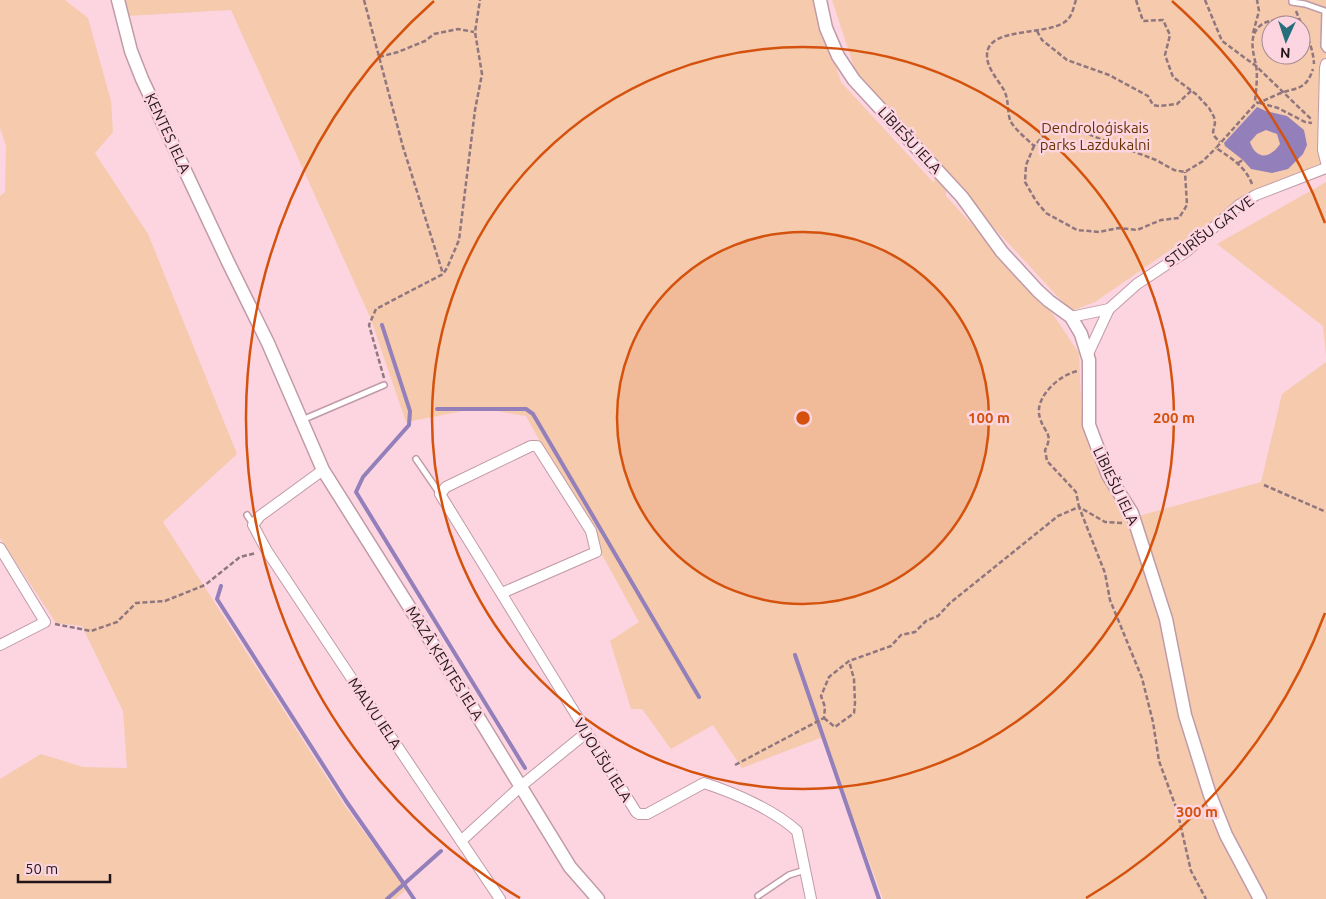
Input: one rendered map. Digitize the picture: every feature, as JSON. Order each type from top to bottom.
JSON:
[{"type":"street","name":"ĶENTES IELA","points":[[118,0],[131,51],[142,79],[268,343],[301,420]]},
{"type":"street","name":"LĪBIEŠU IELA","points":[[820,0],[826,28],[838,56],[854,80],[962,197],[1002,252],[1048,301],[1071,317],[1081,334],[1088,354],[1089,425],[1108,476],[1132,513],[1136,525],[1166,619],[1185,715],[1210,795],[1226,835],[1260,899]]},
{"type":"street","points":[[1326,64],[1324,68],[1323,150],[1326,162]]},
{"type":"street","name":"STŪRĪŠU GATVE","points":[[1071,317],[1109,309],[1137,284],[1187,251],[1239,205],[1256,195],[1326,168]]},
{"type":"street","points":[[1088,354],[1109,309]]},
{"type":"street","name":"MAZĀ ĶENTES IELA","points":[[301,420],[323,470],[570,867],[598,899]]},
{"type":"street","points":[[440,494],[446,486],[530,446],[537,446],[591,531],[596,552],[502,593]]},
{"type":"street","name":"MALVU IELA","points":[[323,470],[267,511],[250,520],[267,551],[500,899]]},
{"type":"street","name":"VIJOLĪŠU IELA","points":[[440,494],[636,812],[646,814],[704,783],[736,796],[788,823],[797,831],[811,899]]},
{"type":"street","points":[[0,548],[45,622],[0,645]]},
{"type":"street","points":[[461,841],[521,786],[586,733]]},
{"type":"lane","points":[[1292,1],[1325,11],[1324,46],[1326,50]]},
{"type":"lane","points":[[301,420],[384,385]]},
{"type":"lane","name":"VIJOLĪŠU IELA","points":[[416,459],[440,494]]},
{"type":"lane","points":[[758,896],[789,875],[806,870]]},
{"type":"path","points":[[364,0],[403,147],[443,274]]},
{"type":"path","points":[[384,385],[384,373],[369,325],[376,309],[443,274],[448,268],[459,240],[475,110],[482,74],[475,32],[480,0]]},
{"type":"path","points":[[1034,146],[1011,121],[1007,96],[994,75],[987,55],[992,42],[1000,38],[1015,33],[1037,31],[1060,25],[1069,18],[1076,0]]},
{"type":"path","points":[[1136,0],[1144,22],[1163,20],[1170,35],[1165,55],[1173,77],[1192,90],[1209,108],[1214,117],[1216,127],[1213,132],[1220,142]]},
{"type":"path","points":[[1205,0],[1222,41],[1256,66],[1315,123],[1305,122],[1278,108],[1257,103]]},
{"type":"path","points":[[1257,0],[1258,10],[1252,51],[1256,66],[1255,101],[1257,103]]},
{"type":"path","points":[[1292,1],[1297,15]]},
{"type":"path","points":[[1253,35],[1261,25]]},
{"type":"path","points":[[379,56],[398,52],[425,41],[434,34],[458,29],[475,32]]},
{"type":"path","points":[[1037,31],[1042,40],[1067,60],[1109,75],[1148,96],[1153,105],[1177,104],[1192,90]]},
{"type":"path","points":[[1185,172],[1187,205],[1179,218],[1161,220],[1137,230],[1119,228],[1099,232],[1077,230],[1046,213],[1036,201],[1025,182],[1026,165],[1034,146],[1053,126],[1085,133],[1156,160],[1174,170],[1185,172],[1203,161],[1257,103],[1305,85],[1314,68],[1311,47]]},
{"type":"path","points":[[1216,148],[1238,164],[1249,176],[1256,195]]},
{"type":"path","points":[[1238,164],[1244,159]]},
{"type":"path","points":[[1089,370],[1075,371],[1067,374],[1046,392],[1040,405],[1039,418],[1048,432],[1049,442],[1044,450],[1047,461],[1067,480],[1076,492],[1079,507],[1104,573],[1110,600],[1142,678],[1153,722],[1159,761],[1177,810],[1191,871],[1206,899]]},
{"type":"path","points":[[1264,485],[1326,512]]},
{"type":"path","points":[[823,719],[825,708],[821,696],[829,677],[849,662],[891,646],[901,635],[915,632],[926,621],[938,616],[950,603],[1058,516],[1079,507]]},
{"type":"path","points":[[1079,507],[1105,522],[1136,525]]},
{"type":"path","points":[[45,622],[91,631],[117,622],[136,603],[165,601],[205,585],[240,557],[267,551]]},
{"type":"path","points":[[823,719],[835,727],[854,713],[854,679],[849,662]]},
{"type":"path","points":[[735,765],[823,719]]},
{"type":"green space","points":[[0,0],[65,0],[88,18],[111,101],[113,132],[95,153],[148,234],[237,454],[163,522],[343,803],[406,890],[395,899],[0,899],[0,779],[41,754],[83,767],[127,768],[123,711],[82,626],[56,623],[0,538],[0,196],[5,192],[6,146],[0,128]]},
{"type":"green space","name":"Dendroloģiskais parks Lazdukalni","points":[[124,0],[814,0],[841,82],[934,183],[934,163],[858,79],[832,0],[1326,0],[1326,163],[1247,197],[1095,302],[1071,311],[946,176],[946,196],[1048,307],[1079,353],[1082,425],[1124,520],[1261,482],[1282,394],[1326,362],[1326,899],[883,899],[823,737],[742,768],[713,725],[671,749],[642,709],[631,709],[610,641],[639,622],[526,416],[479,408],[406,422],[370,317],[231,10],[126,16]]},
{"type":"green space","points":[[1326,182],[1326,355],[1323,326],[1217,244]]},
{"type":"shaded area","points":[[1257,107],[1287,116],[1304,130],[1307,145],[1303,154],[1288,169],[1272,173],[1251,169],[1224,143]],"holes":[[[1266,130],[1277,134],[1280,144],[1268,155],[1256,152],[1250,142],[1257,134]]]},
{"type":"waterway","points":[[382,325],[410,411],[409,425],[363,477],[356,492],[525,768]]},
{"type":"waterway","points":[[437,409],[526,409],[533,414],[699,697]]},
{"type":"waterway","points":[[221,586],[217,599],[346,801],[404,884],[387,899]]},
{"type":"waterway","points":[[795,655],[879,899]]},
{"type":"waterway","points":[[414,899],[404,884],[441,851]]}]
